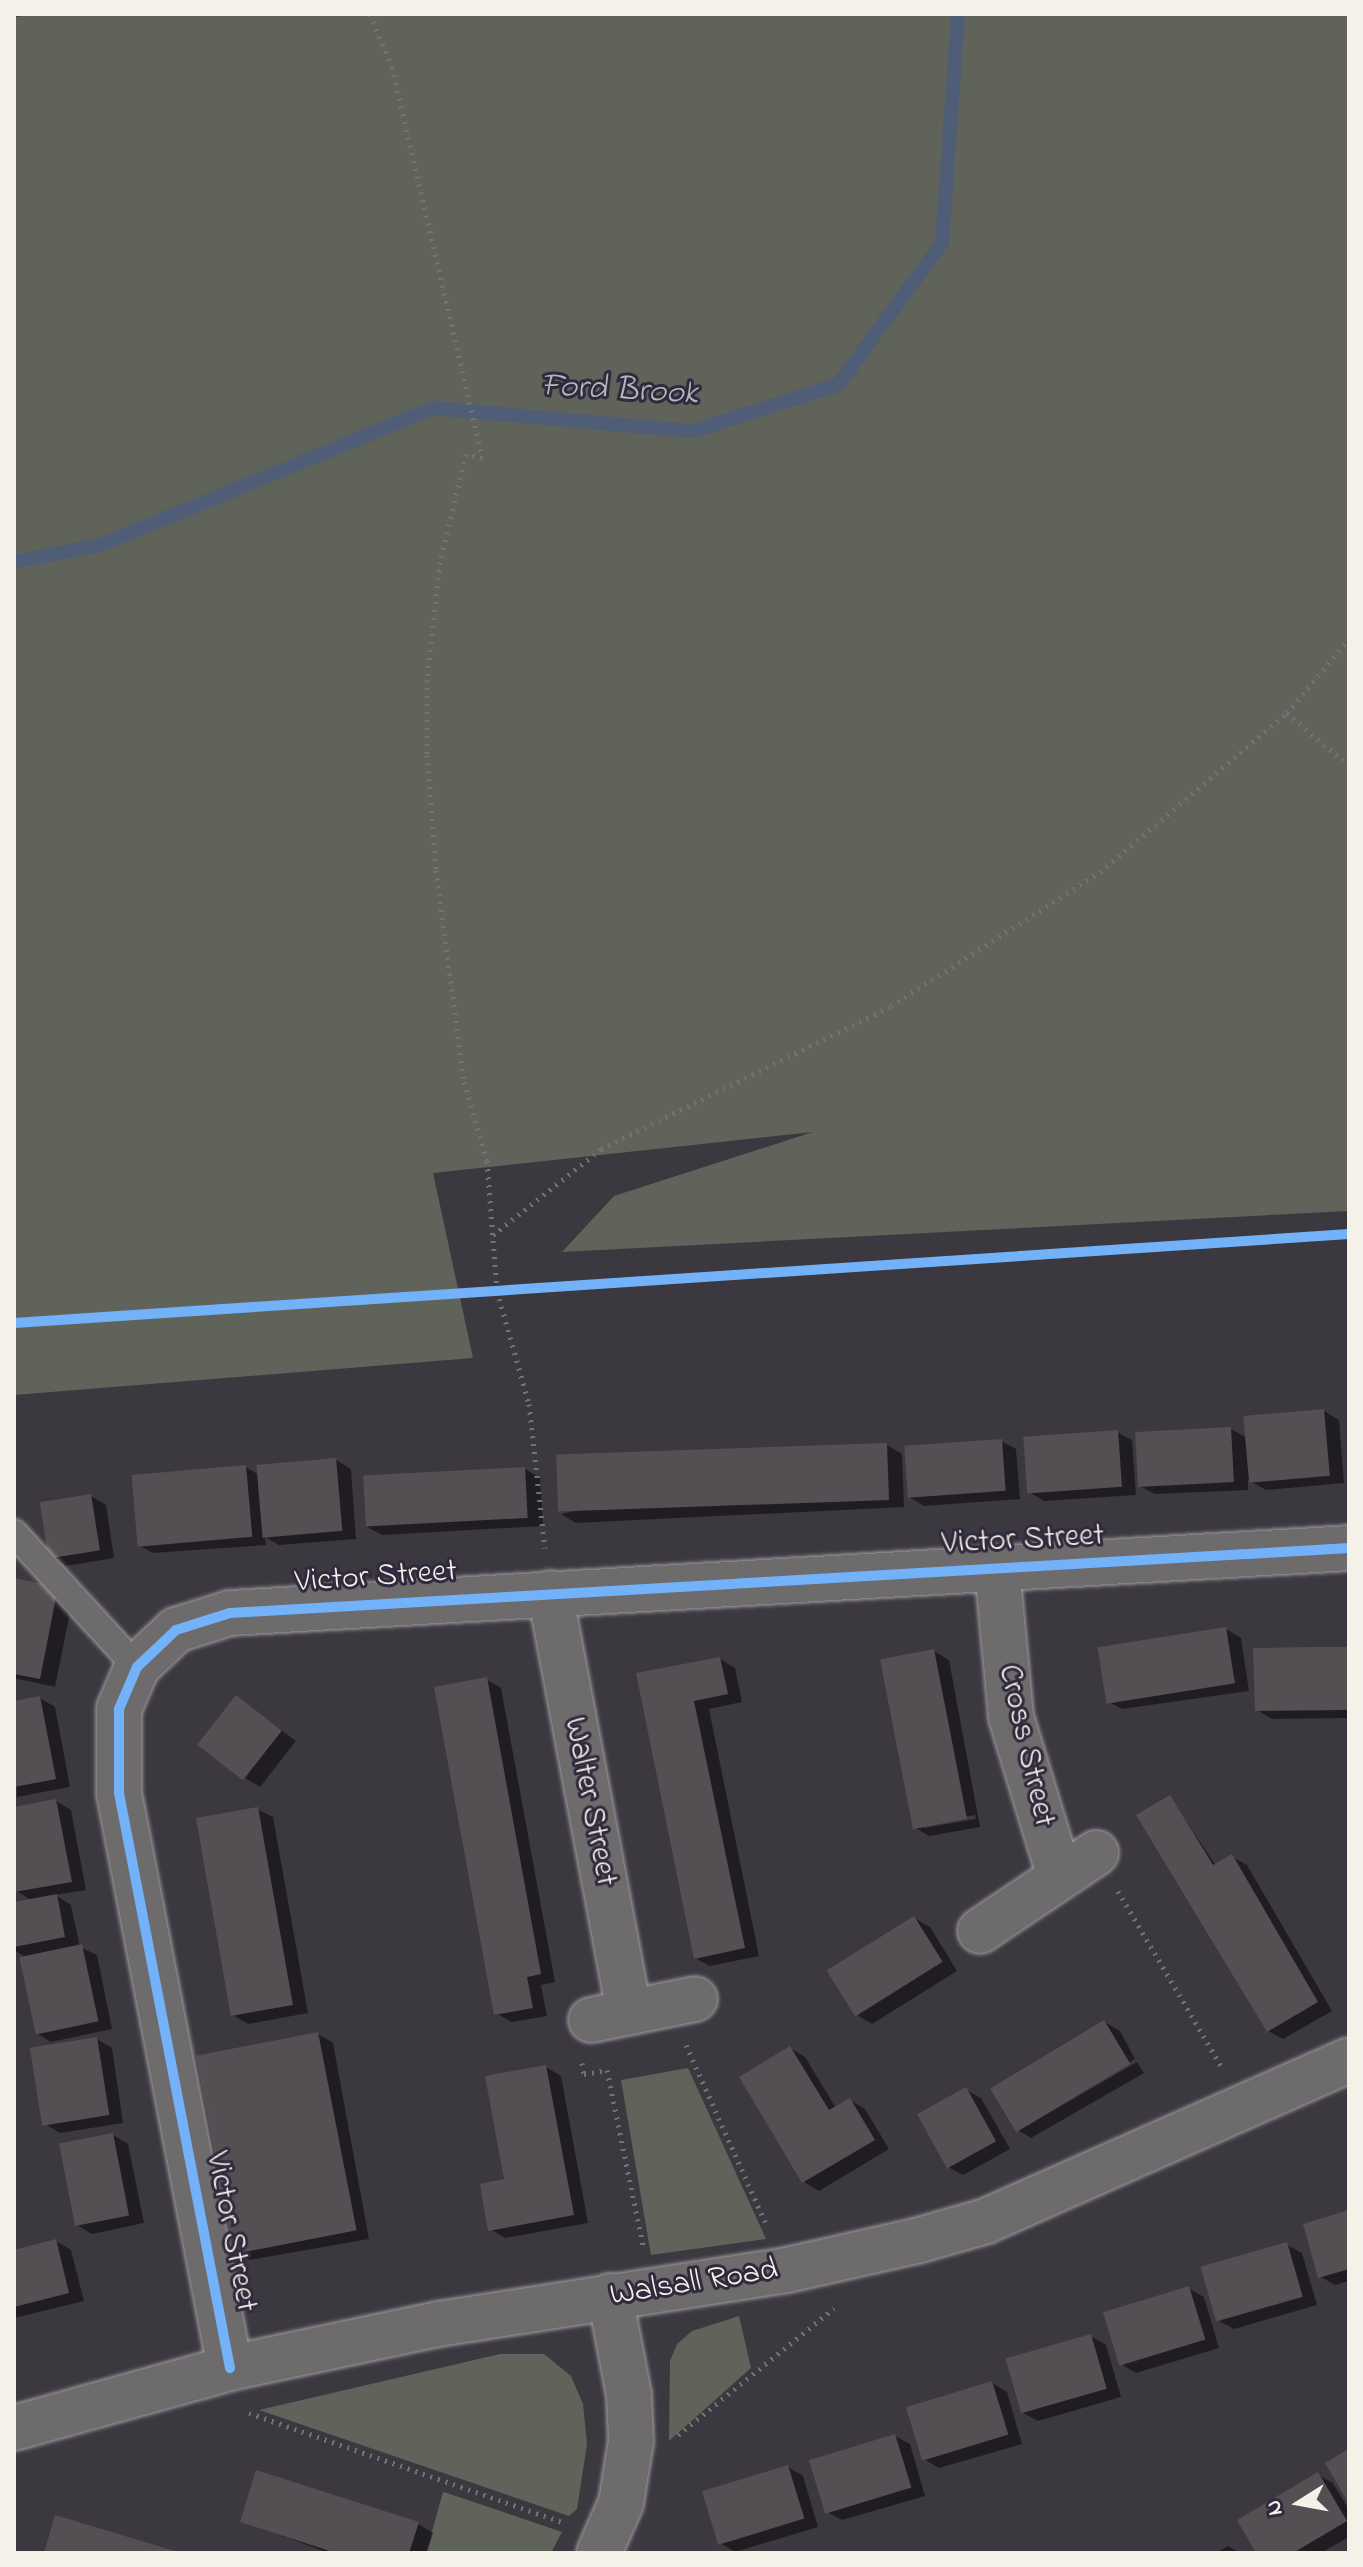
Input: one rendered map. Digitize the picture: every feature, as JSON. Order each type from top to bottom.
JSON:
[{"type":"street","name":"Victor Street","points":[[230,2368],[119,1793],[119,1709],[137,1667],[176,1630],[230,1613],[1349,1548]]},
{"type":"street","name":"Cross Street","points":[[997,1568],[1011,1717],[1078,1863]]},
{"type":"street","name":"Walter Street","points":[[550,1593],[646,2009]]},
{"type":"street","points":[[980,1931],[1078,1863]]},
{"type":"street","name":"Walsall Road","points":[[14,2428],[230,2368],[439,2324],[787,2270],[986,2221],[1349,2060]]},
{"type":"street","points":[[603,2545],[628,2476],[629,2395],[610,2296]]},
{"type":"lane","points":[[14,1533],[137,1667]]},
{"type":"path","points":[[370,14],[392,67],[436,272],[473,401],[482,458],[466,454],[440,562],[427,680],[427,755],[436,870],[464,1082],[487,1161],[497,1291],[529,1404],[550,1593]]},
{"type":"path","points":[[492,1235],[601,1149],[891,1006],[1100,872],[1287,713],[1349,639]]},
{"type":"path","points":[[1287,713],[1349,766]]},
{"type":"path","points":[[481,1292],[513,1290]]},
{"type":"path","points":[[1078,1863],[1246,2108]]},
{"type":"path","points":[[653,2290],[607,2070],[584,2074],[575,2024],[646,2009],[787,2270]]},
{"type":"path","points":[[628,2476],[844,2300]]},
{"type":"path","points":[[240,2410],[603,2545]]},
{"type":"shaded area","points":[[43,14],[1349,14],[1349,1211],[562,1252],[614,1196],[813,1132],[433,1173],[473,1358],[14,1395],[14,17]]},
{"type":"shaded area","points":[[688,2068],[766,2239],[651,2255],[621,2080]]},
{"type":"shaded area","points":[[739,2316],[751,2368],[669,2441],[670,2361],[677,2344],[692,2331]]},
{"type":"shaded area","points":[[500,2354],[544,2354],[571,2376],[583,2404],[587,2444],[577,2509],[569,2516],[259,2410]]},
{"type":"shaded area","points":[[443,2492],[562,2532],[551,2553],[426,2553]]},
{"type":"building","points":[[1324,1409],[1330,1476],[1249,1483],[1243,1416]]},
{"type":"building","points":[[1231,1427],[1234,1482],[1138,1487],[1135,1432]]},
{"type":"building","points":[[1118,1430],[1122,1487],[1027,1493],[1023,1437]]},
{"type":"building","points":[[1002,1439],[1006,1491],[908,1498],[904,1446]]},
{"type":"building","points":[[887,1443],[889,1500],[558,1512],[556,1455]]},
{"type":"building","points":[[336,1458],[342,1531],[263,1538],[256,1465]]},
{"type":"building","points":[[246,1465],[252,1537],[138,1547],[131,1475]]},
{"type":"building","points":[[525,1467],[528,1518],[366,1526],[363,1475]]},
{"type":"building","points":[[91,1494],[100,1550],[49,1558],[40,1502]]},
{"type":"building","points":[[14,1578],[58,1587],[40,1679],[14,1674]]},
{"type":"building","points":[[1226,1627],[1235,1683],[1107,1704],[1098,1647]]},
{"type":"building","points":[[1349,1647],[1349,1710],[1255,1711],[1253,1648]]},
{"type":"building","points":[[934,1649],[967,1819],[913,1829],[880,1659]]},
{"type":"building","points":[[720,1657],[728,1694],[694,1701],[745,1948],[694,1959],[636,1673]]},
{"type":"building","points":[[487,1677],[541,1974],[527,1977],[533,2008],[494,2015],[434,1687]]},
{"type":"building","points":[[236,1695],[282,1731],[243,1780],[197,1745]]},
{"type":"building","points":[[40,1696],[56,1779],[14,1787],[14,1701]]},
{"type":"building","points":[[1170,1795],[1213,1865],[1232,1854],[1318,2002],[1267,2032],[1136,1815]]},
{"type":"building","points":[[56,1799],[72,1882],[14,1892],[14,1807]]},
{"type":"building","points":[[258,1807],[293,2005],[231,2016],[196,1818]]},
{"type":"building","points":[[57,1894],[65,1937],[14,1947],[14,1902]]},
{"type":"building","points":[[914,1916],[943,1962],[855,2016],[827,1971]]},
{"type":"building","points":[[82,1944],[98,2021],[36,2035],[19,1957]]},
{"type":"building","points":[[1104,2020],[1130,2064],[1016,2132],[990,2089]]},
{"type":"building","points":[[318,2032],[357,2230],[235,2254],[196,2056]]},
{"type":"building","points":[[97,2037],[109,2115],[42,2126],[30,2048]]},
{"type":"building","points":[[790,2046],[829,2110],[850,2098],[875,2140],[802,2183],[739,2077]]},
{"type":"building","points":[[546,2065],[574,2215],[488,2231],[480,2184],[504,2179],[485,2076]]},
{"type":"building","points":[[966,2087],[996,2141],[947,2168],[917,2114]]},
{"type":"building","points":[[113,2133],[129,2215],[75,2226],[59,2143]]},
{"type":"building","points":[[1349,2210],[1349,2269],[1318,2278],[1303,2224]]},
{"type":"building","points":[[56,2239],[69,2293],[14,2307],[14,2250]]},
{"type":"building","points":[[1287,2242],[1303,2297],[1216,2322],[1200,2267]]},
{"type":"building","points":[[1189,2286],[1205,2340],[1119,2366],[1103,2312]]},
{"type":"building","points":[[1091,2334],[1107,2389],[1021,2413],[1005,2359]]},
{"type":"building","points":[[992,2381],[1008,2435],[922,2461],[906,2407]]},
{"type":"building","points":[[895,2434],[911,2488],[825,2514],[809,2460]]},
{"type":"building","points":[[1349,2449],[1349,2504],[1325,2463]]},
{"type":"building","points":[[788,2465],[804,2519],[718,2545],[702,2491]]},
{"type":"building","points":[[256,2470],[419,2522],[409,2553],[336,2553],[240,2522]]},
{"type":"building","points":[[1318,2472],[1347,2521],[1293,2553],[1256,2553],[1237,2520]]},
{"type":"building","points":[[55,2515],[178,2552],[178,2553],[44,2553]]},
{"type":"waterway","name":"Ford Brook","points":[[14,562],[103,544],[433,408],[693,431],[838,385],[942,243],[958,14]]},
{"type":"cycle path","points":[[14,1323],[1349,1234]]},
{"type":"cycle path","points":[[230,2368],[119,1793],[119,1709],[137,1667],[176,1630],[230,1613],[1349,1548]]}]
